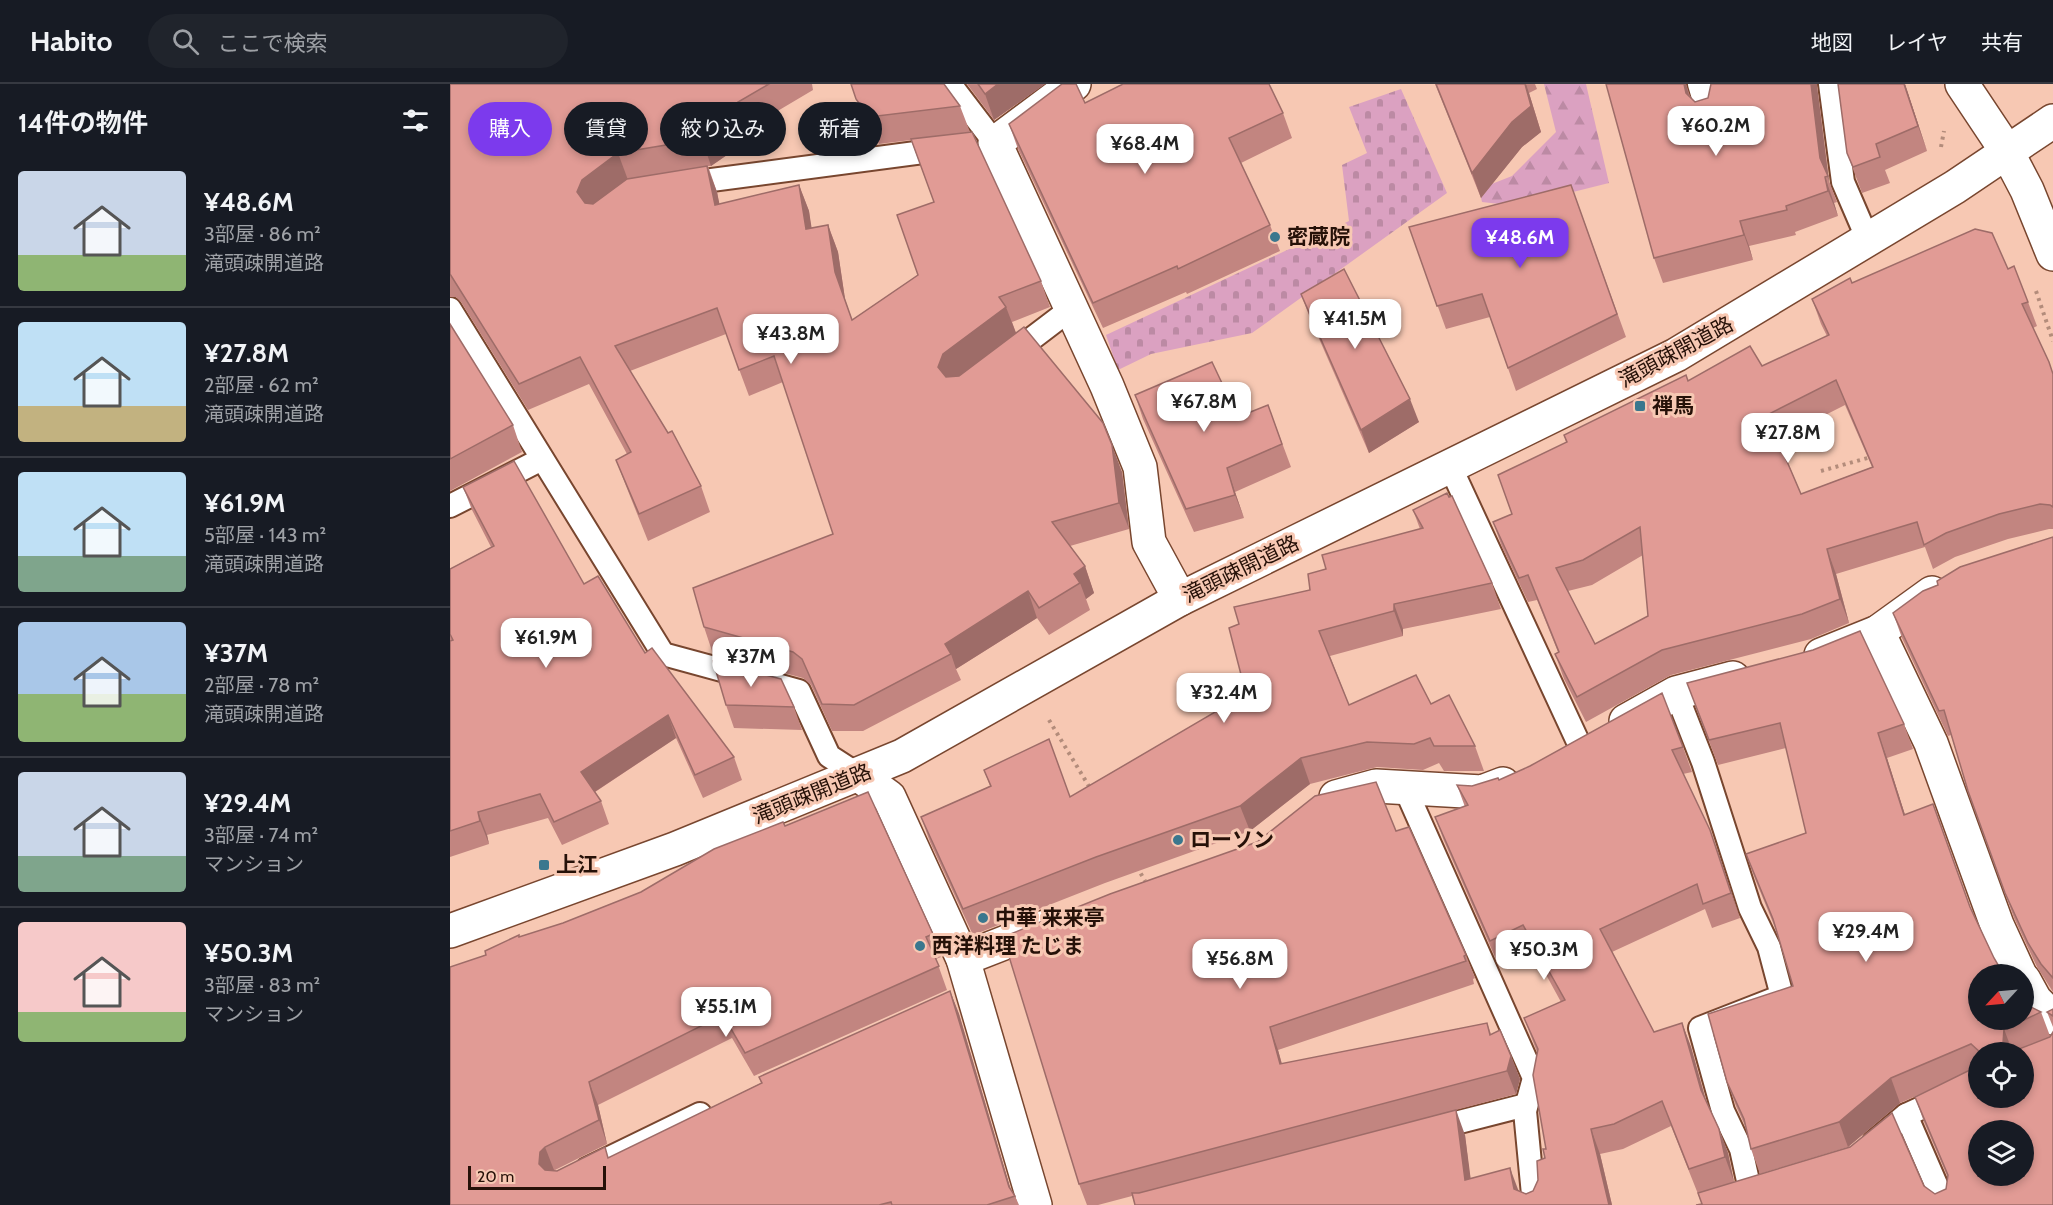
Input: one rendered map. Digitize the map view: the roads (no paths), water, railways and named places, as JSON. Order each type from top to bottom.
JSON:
[{"type":"street","points":[[1074,84],[995,143],[1072,308],[1140,467],[1149,542],[1180,599]]},
{"type":"street","points":[[1962,84],[2006,150],[2027,190],[2053,254]]},
{"type":"street","name":"滝頭疎開道路","points":[[450,931],[675,849],[860,776],[912,751],[1180,599],[1676,355],[1956,187],[2006,150],[2053,121]]},
{"type":"street","points":[[1796,663],[1817,657],[1878,632],[1940,587],[1961,575]]},
{"type":"street","points":[[1878,632],[1931,743],[1996,925],[2015,964]]},
{"type":"street","points":[[1307,809],[1315,802],[1376,786],[1482,792],[1540,768],[1676,693],[1763,671]]},
{"type":"street","points":[[860,776],[889,797],[963,958],[963,997],[1035,1205]]},
{"type":"street","points":[[963,958],[1069,917]]},
{"type":"street","points":[[2034,997],[2053,1018]]},
{"type":"lane","points":[[950,84],[995,143]]},
{"type":"lane","points":[[1699,84],[1708,114]]},
{"type":"lane","points":[[1830,84],[1843,182],[1868,240]]},
{"type":"lane","points":[[665,186],[995,143]]},
{"type":"lane","points":[[989,370],[1072,308]]},
{"type":"lane","points":[[450,309],[663,654],[799,691],[829,756],[860,776]]},
{"type":"lane","points":[[450,506],[542,459]]},
{"type":"lane","points":[[1450,466],[1580,746]]},
{"type":"lane","points":[[1676,693],[1703,762],[1750,908],[1769,947],[1782,996],[1700,1028],[1723,1111],[1760,1187],[1728,1198]]},
{"type":"lane","points":[[1405,788],[1534,1078],[1524,1111],[1534,1205]]},
{"type":"lane","points":[[1856,1159],[1906,1114],[1968,1086]]},
{"type":"lane","points":[[1411,1135],[1526,1105]]},
{"type":"lane","points":[[570,1177],[718,1106]]},
{"type":"lane","points":[[1906,1114],[1945,1205]]},
{"type":"place","name":"密蔵院","points":[[1275,237]]},
{"type":"place","name":"禅馬","points":[[1640,406]]},
{"type":"place","name":"ローソン","points":[[1178,840]]},
{"type":"place","name":"上江","points":[[544,865]]},
{"type":"place","name":"中華 来来亭","points":[[983,918]]},
{"type":"place","name":"西洋料理 たじま","points":[[920,946]]}]
